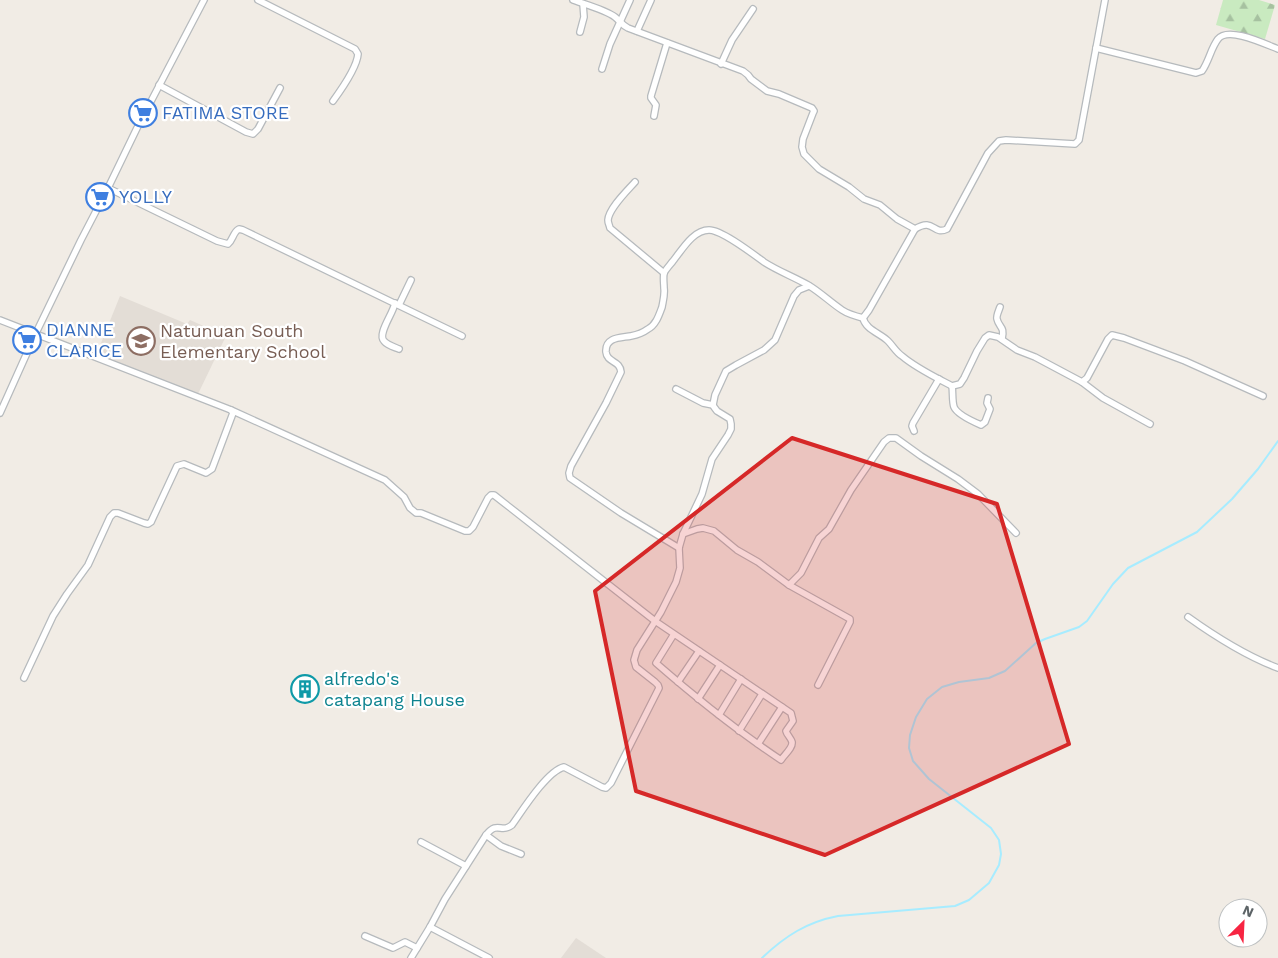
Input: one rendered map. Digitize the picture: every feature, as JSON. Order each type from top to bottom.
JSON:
[{"type":"street","points":[[0,414],[35,335],[81,240],[204,0]]},
{"type":"street","points":[[258,0],[355,49],[359,56],[344,86],[333,102]]},
{"type":"street","points":[[573,0],[608,13],[628,28],[637,32],[743,71],[751,80],[767,91],[812,108],[814,111],[803,139],[802,147],[804,154],[826,174],[849,187],[864,199],[880,205],[897,219],[915,228]]},
{"type":"street","points":[[602,69],[610,44],[630,0]]},
{"type":"street","points":[[637,32],[651,0]]},
{"type":"street","points":[[863,318],[915,228],[927,224],[938,230],[945,231],[947,229],[988,154],[999,142],[1006,140],[1074,144],[1077,142],[1080,137],[1105,0]]},
{"type":"street","points":[[580,32],[584,17],[583,4]]},
{"type":"street","points":[[721,64],[732,40],[753,9]]},
{"type":"street","points":[[1096,48],[1196,73],[1202,71],[1218,38],[1222,35],[1240,35],[1278,49]]},
{"type":"street","points":[[654,116],[656,105],[651,96],[667,43]]},
{"type":"street","points":[[159,85],[253,134],[258,129],[280,88]]},
{"type":"street","points":[[635,182],[609,214],[608,222],[610,228],[664,273]]},
{"type":"street","points":[[108,188],[217,241],[228,244],[236,231],[239,229],[243,230],[462,336]]},
{"type":"street","points":[[679,548],[574,482],[570,478],[569,473],[621,372],[621,367],[607,356],[606,348],[608,344],[612,339],[633,336],[650,329],[655,324],[663,300],[664,273],[688,242],[703,231],[711,230],[719,233],[750,251],[764,262],[809,286],[842,310],[863,318],[866,326],[888,341],[902,356],[952,386],[960,384],[985,338],[989,335],[994,335],[1017,350],[1035,357],[1082,382],[1102,398],[1150,424]]},
{"type":"street","points":[[399,349],[386,343],[382,340],[381,336],[411,280]]},
{"type":"street","points":[[410,958],[486,835],[491,829],[509,828],[512,826],[540,787],[554,773],[564,767],[602,788],[609,786],[659,688],[655,682],[636,667],[634,660],[637,650],[672,590],[678,576],[679,548],[683,534],[702,494],[712,459],[731,429],[730,419],[717,411],[713,404],[715,395],[726,371],[770,346],[775,340],[794,296],[799,290],[809,286]]},
{"type":"street","points":[[1000,306],[997,320],[1003,329],[1002,339]]},
{"type":"street","points":[[0,320],[231,410],[386,480],[404,497],[410,508],[416,513],[421,513],[465,531],[473,528],[488,498],[494,495],[654,621],[674,634],[720,665],[762,694],[791,713],[793,720],[786,731],[792,742],[791,748],[781,760],[718,715],[656,663],[674,634]]},
{"type":"street","points":[[1082,382],[1087,378],[1108,339],[1112,335],[1116,335],[1185,361],[1263,396]]},
{"type":"street","points":[[914,431],[913,423],[939,379]]},
{"type":"street","points":[[952,386],[955,409],[981,425],[985,422],[990,409],[987,403],[988,398]]},
{"type":"street","points":[[676,389],[703,403],[713,404]]},
{"type":"street","points":[[24,678],[53,616],[88,565],[110,517],[114,513],[118,513],[148,524],[151,522],[177,466],[184,464],[206,473],[212,469],[232,417],[233,413],[231,410]]},
{"type":"street","points":[[789,585],[801,573],[819,538],[829,529],[851,490],[884,442],[889,438],[900,440],[971,488],[1016,533]]},
{"type":"street","points":[[683,534],[703,528],[714,532],[789,585],[850,618],[850,622],[818,685]]},
{"type":"street","points":[[1188,617],[1220,639],[1252,657],[1278,668]]},
{"type":"street","points":[[678,682],[699,651]]},
{"type":"street","points":[[698,699],[720,665]]},
{"type":"street","points":[[718,715],[740,679]]},
{"type":"street","points":[[739,731],[762,694]]},
{"type":"street","points":[[758,744],[782,707]]},
{"type":"street","points":[[486,835],[501,846],[521,854]]},
{"type":"street","points":[[421,842],[466,866]]},
{"type":"street","points":[[430,927],[488,958]]},
{"type":"street","points":[[365,936],[391,948],[405,942],[417,948]]},
{"type":"highlighted area","points":[[792,438],[997,504],[1069,744],[825,855],[636,791],[595,591]]},
{"type":"shaded area","name":"Natunuan South Elementary School","points":[[120,296],[187,324],[190,320],[226,336],[197,396],[95,358]]},
{"type":"shaded area","points":[[576,938],[606,958],[561,958]]},
{"type":"green space","points":[[1223,0],[1259,0],[1275,5],[1265,39],[1216,25]]},
{"type":"waterway","points":[[762,958],[779,943],[797,931],[816,922],[838,916],[955,906],[969,900],[989,883],[999,865],[1001,854],[999,840],[991,828],[929,779],[913,761],[909,748],[910,735],[916,717],[927,699],[942,687],[959,682],[989,678],[1005,671],[1036,643],[1079,627],[1087,621],[1113,584],[1128,568],[1197,532],[1232,499],[1258,469],[1278,441]]},
{"type":"place","name":"FATIMA STORE","points":[[143,113]]},
{"type":"place","name":"YOLLY","points":[[100,197]]},
{"type":"place","name":"DIANNE CLARICE","points":[[27,340]]},
{"type":"place","name":"Natunuan South Elementary School","points":[[141,341]]},
{"type":"place","name":"alfredo's catapang House","points":[[305,689]]}]
